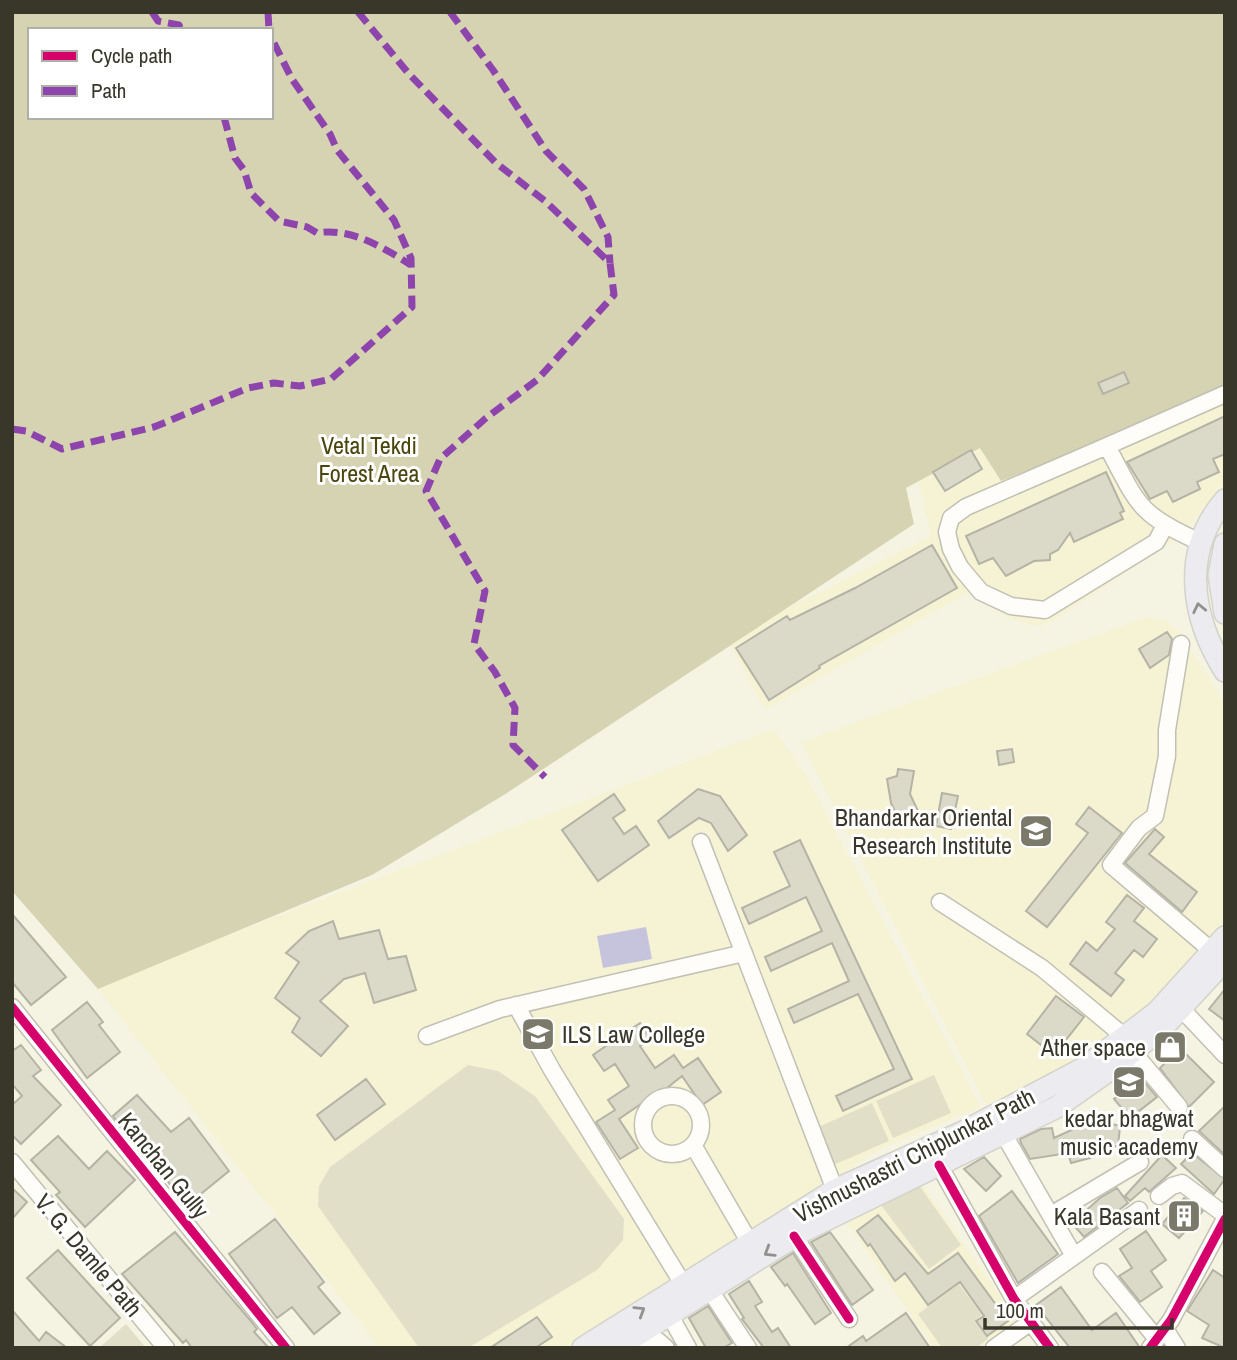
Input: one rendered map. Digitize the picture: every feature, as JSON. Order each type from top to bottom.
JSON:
[{"type":"main road","points":[[1225,500],[1212,517],[1200,542],[1194,574],[1203,626],[1225,671]]},
{"type":"main road","points":[[1225,544],[1219,575],[1225,613]]},
{"type":"main road","name":"Vishnushastri Chiplunkar Path","points":[[616,1348],[794,1236],[1057,1107],[1176,1002],[1221,949]]},
{"type":"main road","name":"Vishnushastri Chiplunkar Path","points":[[583,1348],[835,1191],[961,1133],[1129,1045]]},
{"type":"street","points":[[1165,526],[1156,542],[1045,610],[1011,606],[981,592],[960,567],[947,532],[951,518],[966,507],[1225,394]]},
{"type":"street","points":[[1107,446],[1139,507],[1165,526],[1200,542]]},
{"type":"street","points":[[1181,644],[1167,730],[1167,756],[1155,816],[1139,828],[1111,865],[1221,949]]},
{"type":"street","points":[[701,842],[835,1191]]},
{"type":"street","points":[[940,902],[1042,968],[1129,1045],[1179,1107]]},
{"type":"street","points":[[427,1036],[516,1006],[744,953]]},
{"type":"street","points":[[1176,1002],[1224,1053]]},
{"type":"street","points":[[516,1006],[683,1284]]},
{"type":"street","name":"Kanchan Gully","points":[[12,1007],[286,1348]]},
{"type":"street","points":[[1003,1133],[1074,1256]]},
{"type":"street","points":[[1192,1139],[1225,1169]]},
{"type":"street","points":[[693,1145],[750,1243]]},
{"type":"street","name":"V. G. Damle Path","points":[[12,1162],[166,1348]]},
{"type":"street","points":[[1051,1215],[1140,1162]]},
{"type":"street","points":[[939,1165],[1014,1299],[1050,1348]]},
{"type":"street","points":[[1157,1338],[1225,1217],[1182,1183],[1172,1186],[1159,1196]]},
{"type":"street","points":[[1014,1299],[1139,1210]]},
{"type":"street","points":[[794,1236],[849,1319]]},
{"type":"street","points":[[1102,1272],[1157,1338],[1177,1348]]},
{"type":"street","points":[[709,1289],[748,1348]]},
{"type":"street","points":[[669,1314],[688,1348]]},
{"type":"street","points":[[994,1348],[1031,1322]]},
{"type":"street","points":[[646,1348],[658,1341],[666,1348]]},
{"type":"shaded area","points":[[1225,402],[1225,482],[1180,537],[1051,622],[1038,627],[1008,618],[967,593],[765,710],[727,639],[931,536],[917,473],[987,436],[1024,493]]},
{"type":"shaded area","name":"Bhandarkar Oriental Research Institute","points":[[1147,617],[1166,621],[1181,634],[1225,703],[1225,921],[1159,999],[1085,1059],[986,1105],[801,742]]},
{"type":"shaded area","name":"ILS Law College","points":[[774,729],[807,777],[981,1107],[882,1148],[573,1348],[380,1348],[95,985]]},
{"type":"shaded area","points":[[468,1065],[498,1071],[535,1096],[624,1219],[623,1240],[597,1270],[468,1348],[419,1348],[318,1206],[319,1186],[330,1167]]},
{"type":"shaded area","points":[[934,1075],[951,1113],[893,1138],[876,1101]]},
{"type":"shaded area","points":[[872,1103],[889,1141],[831,1166],[814,1129]]},
{"type":"shaded area","points":[[917,1177],[1021,1325],[987,1348],[934,1348],[840,1213]]},
{"type":"shaded area","points":[[917,1182],[961,1245],[929,1269],[881,1205]]},
{"type":"shaded area","points":[[959,1284],[982,1315],[974,1321],[988,1339],[976,1348],[942,1348],[918,1314]]},
{"type":"shaded area","points":[[126,1324],[146,1348],[99,1348]]},
{"type":"green space","name":"Vetal Tekdi Forest Area","points":[[12,12],[1225,12],[1225,392],[1001,481],[980,448],[906,488],[914,524],[507,793],[372,875],[98,989],[12,891]]},
{"type":"water","points":[[646,927],[652,959],[603,968],[597,936]]},
{"type":"building","points":[[1124,372],[1129,383],[1103,394],[1098,383]]},
{"type":"building","points":[[1225,416],[1225,454],[1213,459],[1219,472],[1197,482],[1200,489],[1173,502],[1167,491],[1150,499],[1127,462]]},
{"type":"building","points":[[971,450],[982,469],[945,491],[933,472]]},
{"type":"building","points":[[1106,472],[1124,511],[1120,513],[1123,519],[1074,542],[1070,533],[1058,550],[1050,554],[1050,560],[1034,561],[1006,576],[993,558],[979,564],[966,536]]},
{"type":"building","points":[[932,545],[957,588],[819,666],[820,668],[769,700],[736,648],[787,616],[790,620]]},
{"type":"building","points":[[1167,632],[1172,639],[1169,655],[1150,668],[1139,649]]},
{"type":"building","points":[[1012,749],[1014,762],[999,765],[997,751]]},
{"type":"building","points":[[898,769],[914,771],[910,794],[918,811],[899,820],[891,803],[887,779],[897,776]]},
{"type":"building","points":[[698,789],[720,796],[747,835],[728,851],[711,823],[699,818],[669,838],[658,821]]},
{"type":"building","points":[[942,793],[958,796],[951,829],[936,826]]},
{"type":"building","points":[[614,794],[625,810],[613,818],[624,834],[636,826],[649,845],[598,881],[562,830]]},
{"type":"building","points":[[1089,807],[1122,833],[1047,927],[1026,911],[1088,833],[1076,824]]},
{"type":"building","points":[[1155,829],[1164,837],[1149,854],[1197,892],[1182,912],[1125,863]]},
{"type":"building","points":[[800,840],[912,1079],[843,1111],[836,1096],[894,1069],[858,994],[794,1023],[788,1009],[849,981],[832,943],[771,971],[765,957],[822,931],[806,897],[749,924],[742,908],[790,886],[774,852]]},
{"type":"building","points":[[1127,895],[1144,908],[1134,921],[1157,939],[1143,957],[1134,950],[1115,973],[1124,980],[1111,996],[1070,964],[1086,942],[1097,951],[1115,929],[1106,922]]},
{"type":"building","points":[[12,914],[66,977],[31,1005],[12,982]]},
{"type":"building","points":[[333,921],[339,939],[379,930],[388,959],[406,956],[416,990],[374,1003],[365,973],[344,979],[320,1001],[348,1026],[321,1056],[292,1032],[300,1018],[275,998],[299,962],[286,953],[309,931]]},
{"type":"building","points":[[1225,989],[1225,1021],[1209,1009]]},
{"type":"building","points":[[1056,996],[1084,1017],[1054,1055],[1027,1034]]},
{"type":"building","points":[[87,1002],[103,1022],[99,1025],[120,1052],[87,1078],[52,1030]]},
{"type":"building","points":[[640,1023],[651,1039],[640,1046],[655,1068],[674,1055],[683,1068],[698,1058],[721,1092],[702,1105],[682,1076],[643,1107],[641,1104],[619,1119],[638,1148],[620,1159],[596,1122],[615,1110],[608,1100],[629,1086],[615,1064],[604,1071],[593,1055],[610,1043],[617,1033],[623,1034]]},
{"type":"building","points":[[21,1045],[41,1070],[33,1076],[61,1105],[21,1144],[12,1135],[12,1105],[22,1096],[12,1084],[12,1051]]},
{"type":"building","points":[[1180,1048],[1214,1082],[1189,1107],[1160,1068]]},
{"type":"building","points":[[1141,1078],[1157,1097],[1130,1118],[1114,1099]]},
{"type":"building","points":[[366,1079],[385,1104],[335,1140],[317,1115]]},
{"type":"building","points":[[137,1095],[171,1132],[189,1118],[229,1171],[186,1206],[138,1141],[135,1144],[113,1116]]},
{"type":"building","points":[[1225,1106],[1225,1155],[1199,1131]]},
{"type":"building","points":[[1091,1121],[1095,1127],[1104,1122],[1120,1126],[1118,1146],[1086,1148],[1090,1158],[1071,1163],[1068,1153],[1030,1159],[1021,1143],[1020,1139],[1041,1129],[1052,1128],[1054,1138]]},
{"type":"building","points":[[58,1136],[89,1169],[107,1151],[135,1180],[85,1227],[56,1195],[60,1192],[31,1160]]},
{"type":"building","points":[[1192,1153],[1225,1179],[1214,1194],[1181,1164]]},
{"type":"building","points":[[1162,1155],[1176,1168],[1149,1192],[1145,1188],[1130,1201],[1125,1196]]},
{"type":"building","points":[[984,1157],[1001,1176],[986,1191],[964,1169]]},
{"type":"building","points":[[12,1188],[27,1202],[12,1219]]},
{"type":"building","points":[[1117,1188],[1128,1203],[1084,1237],[1072,1223],[1100,1198]]},
{"type":"building","points":[[1012,1191],[1058,1254],[1018,1283],[979,1216]]},
{"type":"building","name":"Kala Basant","points":[[1184,1198],[1203,1211],[1179,1238],[1162,1224]]},
{"type":"building","points":[[878,1215],[928,1274],[958,1253],[1008,1321],[987,1336],[976,1321],[984,1316],[960,1282],[928,1305],[905,1273],[895,1281],[870,1244],[868,1246],[857,1231]]},
{"type":"building","points":[[275,1219],[324,1282],[318,1287],[340,1313],[314,1334],[292,1307],[277,1318],[229,1254]]},
{"type":"building","points":[[1146,1231],[1166,1260],[1151,1271],[1162,1287],[1140,1302],[1119,1276],[1132,1268],[1120,1249]]},
{"type":"building","points":[[175,1232],[250,1320],[257,1329],[254,1332],[269,1348],[192,1348],[186,1340],[183,1343],[122,1274]]},
{"type":"building","points":[[830,1232],[873,1290],[852,1305],[811,1242]]},
{"type":"building","points":[[58,1250],[120,1318],[90,1346],[27,1278]]},
{"type":"building","points":[[793,1253],[831,1313],[815,1324],[787,1284],[785,1286],[771,1267]]},
{"type":"building","points":[[1213,1270],[1225,1278],[1225,1348],[1202,1338],[1209,1325],[1187,1311]]},
{"type":"building","points":[[749,1281],[762,1302],[755,1306],[772,1332],[778,1328],[791,1348],[764,1348],[742,1319],[744,1318],[729,1294]]},
{"type":"building","points":[[1061,1287],[1092,1330],[1116,1313],[1140,1348],[1070,1348],[1036,1305]]},
{"type":"building","points":[[708,1306],[732,1343],[723,1348],[706,1348],[689,1318]]},
{"type":"building","points":[[12,1310],[39,1341],[46,1332],[67,1348],[12,1348]]},
{"type":"building","points":[[906,1313],[930,1348],[846,1348],[863,1336],[866,1341]]},
{"type":"building","points":[[537,1317],[552,1337],[535,1348],[490,1348]]},
{"type":"marked path","points":[[152,12],[158,21],[179,25],[180,28]]},
{"type":"marked path","points":[[268,12],[269,28]]},
{"type":"marked path","points":[[358,12],[409,74],[496,163],[545,201],[610,263],[614,295],[537,380],[486,418],[440,459],[426,491],[485,591],[474,644],[495,672],[515,708],[513,745],[545,777]]},
{"type":"marked path","points":[[450,12],[493,70],[546,151],[584,189],[608,237],[610,263]]},
{"type":"marked path","points":[[12,429],[26,431],[62,449],[154,427],[248,388],[274,383],[300,386],[331,379],[412,307],[411,258],[394,220],[337,150],[330,134],[292,79],[273,41]]},
{"type":"marked path","points":[[225,119],[235,158],[244,170],[251,193],[279,221],[307,227],[317,233],[341,233],[366,240],[411,265]]},
{"type":"cycle path","points":[[12,1007],[286,1348]]},
{"type":"cycle path","points":[[939,1165],[1014,1299],[1050,1348]]},
{"type":"cycle path","points":[[1150,1348],[1171,1320],[1225,1219]]},
{"type":"cycle path","points":[[794,1236],[849,1319]]},
{"type":"place","name":"Bhandarkar Oriental Research Institute","points":[[1036,831]]},
{"type":"place","name":"ILS Law College","points":[[538,1034]]},
{"type":"place","name":"Ather space","points":[[1170,1047]]},
{"type":"place","name":"kedar bhagwat music academy","points":[[1129,1082]]},
{"type":"place","name":"Kala Basant","points":[[1184,1216]]}]
